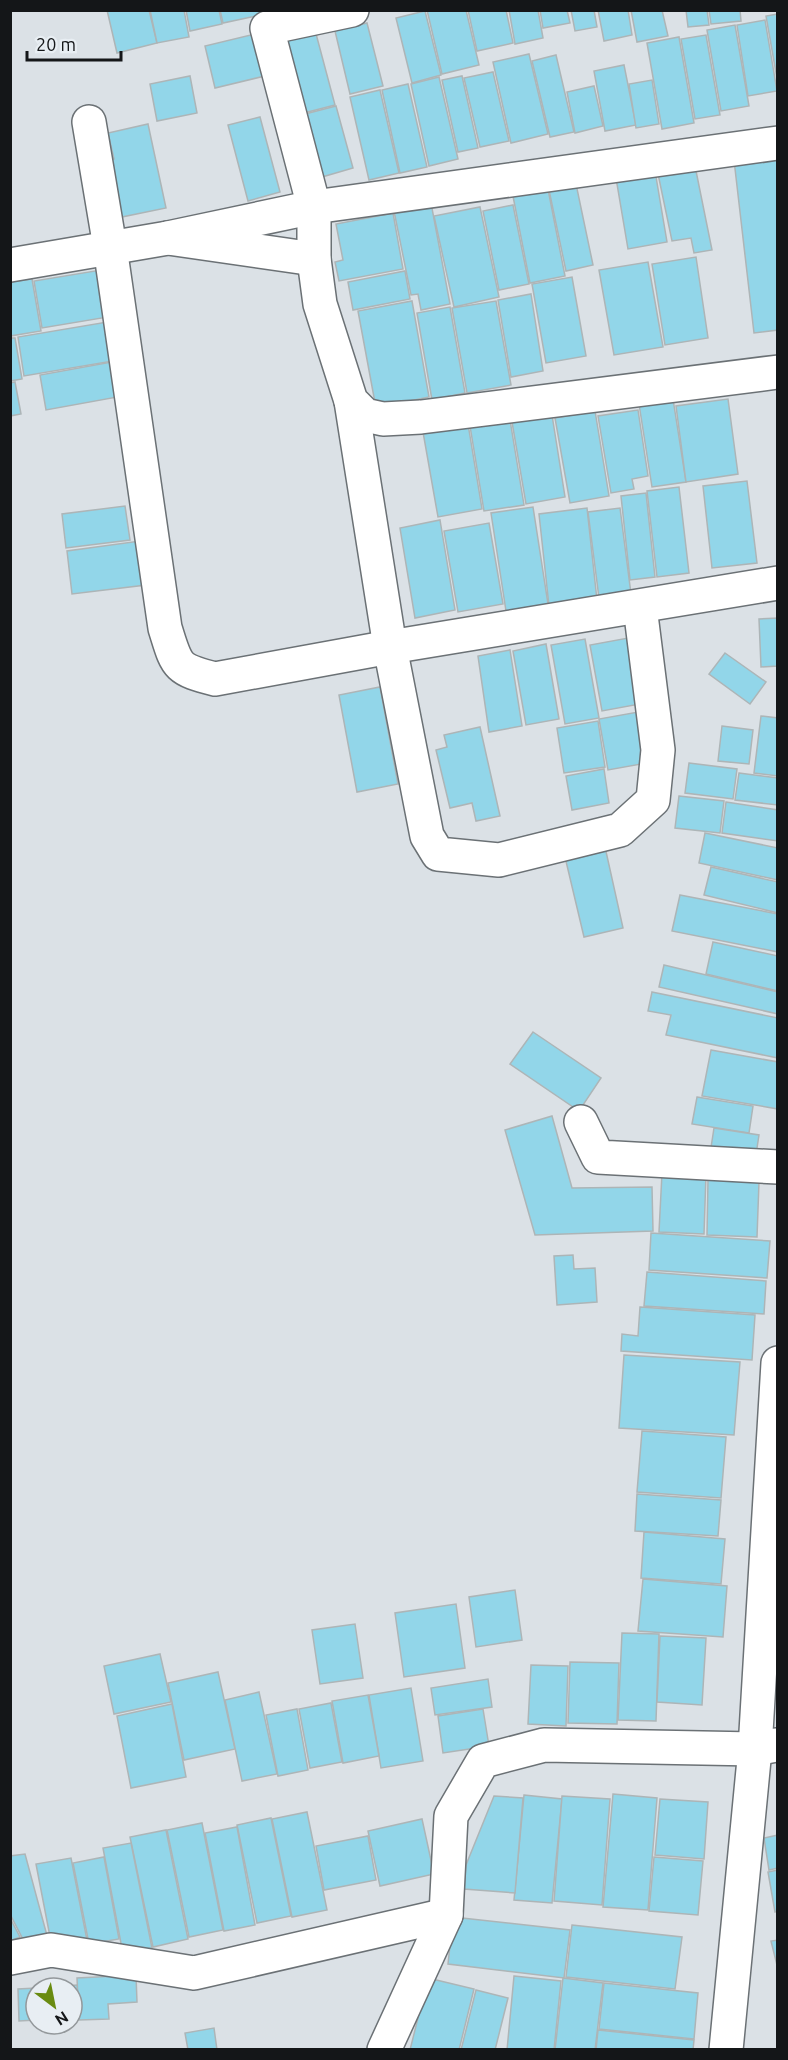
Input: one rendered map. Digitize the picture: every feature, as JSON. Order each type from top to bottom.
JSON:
[{"type":"street","points":[[352,10],[267,28],[314,207],[314,259],[320,304],[351,401],[390,647],[427,836],[438,854],[499,860],[620,830],[653,800],[658,750],[640,607]]},
{"type":"street","points":[[89,122],[110,247],[165,628],[175,660],[188,673],[215,679],[390,647],[777,584]]},
{"type":"street","points":[[10,265],[168,238],[314,207],[777,143]]},
{"type":"street","points":[[168,238],[314,259]]},
{"type":"street","points":[[351,401],[364,415],[383,419],[421,417],[777,372]]},
{"type":"street","points":[[581,1122],[598,1157],[777,1167]]},
{"type":"street","points":[[726,2049],[766,1747],[777,1362]]},
{"type":"street","points":[[384,2049],[446,1915],[451,1816],[483,1761],[544,1744],[766,1747]]},
{"type":"street","points":[[10,1958],[51,1950],[194,1973],[446,1915]]},
{"type":"building","points":[[107,10],[149,10],[157,43],[117,53]]},
{"type":"building","points":[[150,10],[184,10],[189,37],[157,43]]},
{"type":"building","points":[[186,10],[219,10],[222,24],[190,31]]},
{"type":"building","points":[[220,10],[264,10],[265,14],[223,23]]},
{"type":"building","points":[[427,10],[466,10],[479,65],[442,74]]},
{"type":"building","points":[[468,10],[506,10],[513,43],[477,51]]},
{"type":"building","points":[[509,10],[538,10],[543,38],[515,44]]},
{"type":"building","points":[[540,10],[567,10],[570,23],[543,28]]},
{"type":"building","points":[[571,10],[594,10],[597,27],[575,31]]},
{"type":"building","points":[[598,10],[628,10],[632,35],[604,41]]},
{"type":"building","points":[[631,10],[662,10],[668,36],[637,42]]},
{"type":"building","points":[[686,10],[707,10],[709,25],[688,27]]},
{"type":"building","points":[[709,10],[740,10],[741,21],[711,24]]},
{"type":"building","points":[[425,11],[441,75],[412,83],[396,18]]},
{"type":"building","points":[[778,14],[778,84],[766,16]]},
{"type":"building","points":[[765,20],[777,91],[748,96],[737,25]]},
{"type":"building","points":[[367,23],[383,86],[350,94],[335,31]]},
{"type":"building","points":[[735,25],[749,106],[721,111],[707,30]]},
{"type":"building","points":[[315,30],[335,105],[304,113],[285,38]]},
{"type":"building","points":[[259,33],[269,75],[215,88],[205,46]]},
{"type":"building","points":[[706,35],[720,115],[695,119],[681,39]]},
{"type":"building","points":[[679,37],[694,123],[662,129],[647,43]]},
{"type":"building","points":[[529,54],[548,134],[511,143],[493,62]]},
{"type":"building","points":[[556,55],[574,132],[550,137],[532,61]]},
{"type":"building","points":[[624,65],[636,125],[605,131],[594,71]]},
{"type":"building","points":[[493,72],[509,141],[480,147],[464,78]]},
{"type":"building","points":[[190,76],[197,113],[157,121],[150,84]]},
{"type":"building","points":[[462,76],[478,148],[458,152],[442,80]]},
{"type":"building","points":[[439,77],[458,159],[429,166],[411,84]]},
{"type":"building","points":[[652,80],[659,124],[636,128],[629,84]]},
{"type":"building","points":[[408,84],[427,167],[400,173],[382,90]]},
{"type":"building","points":[[594,86],[603,126],[575,133],[567,92]]},
{"type":"building","points":[[380,90],[399,173],[369,180],[350,97]]},
{"type":"building","points":[[336,106],[353,168],[322,177],[305,114]]},
{"type":"building","points":[[260,117],[280,192],[248,201],[228,125]]},
{"type":"building","points":[[148,124],[166,208],[112,219],[100,162],[114,159],[108,133]]},
{"type":"building","points":[[778,155],[778,330],[754,333],[734,160]]},
{"type":"building","points":[[694,161],[712,250],[694,253],[691,238],[672,241],[657,169]]},
{"type":"building","points":[[654,165],[667,242],[628,249],[615,172]]},
{"type":"building","points":[[547,184],[565,276],[530,283],[512,191]]},
{"type":"building","points":[[576,184],[593,265],[566,271],[549,190]]},
{"type":"building","points":[[431,203],[450,304],[421,310],[418,294],[411,295],[394,211]]},
{"type":"building","points":[[513,205],[529,284],[499,290],[483,211]]},
{"type":"building","points":[[480,207],[499,297],[454,307],[434,216]]},
{"type":"building","points":[[393,213],[403,269],[339,281],[335,262],[343,260],[336,224]]},
{"type":"building","points":[[696,257],[708,338],[665,345],[652,264]]},
{"type":"building","points":[[648,262],[663,347],[614,355],[599,270]]},
{"type":"building","points":[[107,269],[114,316],[42,328],[34,281]]},
{"type":"building","points":[[405,271],[410,299],[353,310],[348,282]]},
{"type":"building","points":[[572,277],[586,356],[546,363],[532,284]]},
{"type":"building","points":[[32,279],[41,331],[10,336],[10,282]]},
{"type":"building","points":[[531,294],[543,371],[511,377],[498,300]]},
{"type":"building","points":[[412,301],[429,397],[376,408],[358,311]]},
{"type":"building","points":[[496,301],[511,385],[467,393],[452,308]]},
{"type":"building","points":[[450,307],[465,393],[432,400],[417,313]]},
{"type":"building","points":[[113,321],[119,360],[24,376],[18,337]]},
{"type":"building","points":[[10,338],[15,338],[22,379],[10,381]]},
{"type":"building","points":[[117,361],[123,396],[46,410],[40,375]]},
{"type":"building","points":[[15,382],[21,414],[10,416],[10,383]]},
{"type":"building","points":[[673,399],[686,482],[652,487],[639,404]]},
{"type":"building","points":[[728,399],[738,474],[686,482],[676,406]]},
{"type":"building","points":[[638,410],[648,476],[632,479],[634,489],[611,493],[598,416]]},
{"type":"building","points":[[595,411],[609,496],[570,503],[555,418]]},
{"type":"building","points":[[552,415],[565,497],[526,504],[512,422]]},
{"type":"building","points":[[510,420],[524,505],[484,511],[470,426]]},
{"type":"building","points":[[468,424],[482,509],[438,517],[423,432]]},
{"type":"building","points":[[747,481],[757,563],[712,568],[703,486]]},
{"type":"building","points":[[679,487],[689,573],[657,577],[647,491]]},
{"type":"building","points":[[646,493],[655,577],[630,580],[621,496]]},
{"type":"building","points":[[125,506],[130,540],[66,548],[62,514]]},
{"type":"building","points":[[533,507],[548,604],[506,611],[491,513]]},
{"type":"building","points":[[587,508],[597,600],[549,606],[539,514]]},
{"type":"building","points":[[620,508],[631,594],[599,598],[588,512]]},
{"type":"building","points":[[440,520],[455,610],[415,618],[400,528]]},
{"type":"building","points":[[489,523],[503,604],[458,612],[444,531]]},
{"type":"building","points":[[140,541],[146,585],[72,594],[67,551]]},
{"type":"building","points":[[778,618],[778,666],[761,667],[759,619]]},
{"type":"building","points":[[628,638],[640,704],[602,711],[590,645]]},
{"type":"building","points":[[585,639],[599,718],[565,724],[551,645]]},
{"type":"building","points":[[546,644],[559,719],[526,725],[513,651]]},
{"type":"building","points":[[510,650],[522,726],[489,732],[478,656]]},
{"type":"building","points":[[725,653],[766,682],[750,704],[709,674]]},
{"type":"building","points":[[380,687],[398,784],[357,792],[339,695]]},
{"type":"building","points":[[638,712],[647,763],[608,770],[599,719]]},
{"type":"building","points":[[761,716],[778,718],[778,776],[754,773]]},
{"type":"building","points":[[598,721],[605,767],[564,773],[557,728]]},
{"type":"building","points":[[722,726],[753,730],[749,764],[718,761]]},
{"type":"building","points":[[480,727],[500,816],[476,821],[472,803],[450,808],[436,750],[447,747],[444,735]]},
{"type":"building","points":[[689,763],[737,769],[733,799],[685,793]]},
{"type":"building","points":[[604,769],[609,803],[572,810],[566,776]]},
{"type":"building","points":[[739,773],[778,778],[778,805],[735,800]]},
{"type":"building","points":[[679,796],[724,801],[720,833],[675,828]]},
{"type":"building","points":[[726,802],[778,810],[778,841],[722,833]]},
{"type":"building","points":[[705,833],[778,848],[778,880],[699,863]]},
{"type":"building","points":[[605,847],[623,928],[584,937],[565,857]]},
{"type":"building","points":[[711,867],[778,882],[778,913],[704,895]]},
{"type":"building","points":[[680,895],[778,914],[778,952],[672,931]]},
{"type":"building","points":[[713,942],[778,956],[778,991],[706,974]]},
{"type":"building","points":[[664,965],[778,992],[778,1014],[659,987]]},
{"type":"building","points":[[652,992],[778,1018],[778,1058],[666,1035],[671,1015],[648,1011]]},
{"type":"building","points":[[533,1032],[601,1078],[579,1111],[510,1064]]},
{"type":"building","points":[[711,1050],[778,1062],[778,1109],[702,1096]]},
{"type":"building","points":[[697,1097],[753,1106],[749,1133],[692,1124]]},
{"type":"building","points":[[552,1116],[572,1188],[652,1187],[653,1231],[535,1235],[505,1130]]},
{"type":"building","points":[[714,1128],[759,1135],[755,1161],[710,1154]]},
{"type":"building","points":[[662,1173],[706,1174],[704,1234],[659,1232]]},
{"type":"building","points":[[708,1180],[759,1182],[757,1237],[707,1235]]},
{"type":"building","points":[[651,1233],[770,1241],[767,1278],[649,1270]]},
{"type":"building","points":[[573,1255],[574,1269],[595,1268],[597,1302],[557,1305],[554,1256]]},
{"type":"building","points":[[647,1272],[766,1281],[764,1314],[644,1306]]},
{"type":"building","points":[[640,1307],[755,1315],[752,1360],[621,1351],[622,1334],[638,1336]]},
{"type":"building","points":[[624,1355],[740,1362],[734,1435],[619,1428]]},
{"type":"building","points":[[642,1431],[726,1437],[721,1498],[637,1492]]},
{"type":"building","points":[[637,1494],[721,1500],[718,1536],[635,1531]]},
{"type":"building","points":[[644,1532],[725,1539],[721,1584],[641,1578]]},
{"type":"building","points":[[643,1579],[727,1586],[723,1637],[638,1631]]},
{"type":"building","points":[[515,1590],[522,1640],[476,1647],[469,1597]]},
{"type":"building","points":[[456,1604],[465,1668],[404,1677],[395,1613]]},
{"type":"building","points":[[355,1624],[363,1678],[320,1684],[312,1630]]},
{"type":"building","points":[[622,1633],[659,1634],[656,1721],[618,1720]]},
{"type":"building","points":[[660,1636],[706,1638],[702,1705],[657,1702]]},
{"type":"building","points":[[160,1654],[171,1702],[114,1714],[104,1666]]},
{"type":"building","points":[[570,1662],[619,1663],[617,1724],[568,1723]]},
{"type":"building","points":[[531,1665],[568,1666],[566,1726],[528,1724]]},
{"type":"building","points":[[218,1672],[235,1749],[184,1760],[168,1683]]},
{"type":"building","points":[[488,1679],[492,1707],[435,1715],[431,1688]]},
{"type":"building","points":[[411,1688],[423,1761],[381,1768],[369,1695]]},
{"type":"building","points":[[259,1692],[277,1774],[242,1781],[225,1700]]},
{"type":"building","points":[[368,1695],[379,1756],[343,1763],[332,1701]]},
{"type":"building","points":[[331,1703],[342,1762],[310,1768],[299,1709]]},
{"type":"building","points":[[172,1704],[186,1777],[131,1788],[117,1716]]},
{"type":"building","points":[[297,1709],[308,1770],[278,1776],[266,1715]]},
{"type":"building","points":[[483,1709],[489,1746],[443,1753],[438,1716]]},
{"type":"building","points":[[613,1794],[657,1798],[648,1910],[603,1907]]},
{"type":"building","points":[[524,1795],[562,1799],[552,1903],[514,1900]]},
{"type":"building","points":[[494,1796],[523,1798],[515,1893],[464,1889],[466,1865]]},
{"type":"building","points":[[562,1796],[610,1799],[602,1905],[554,1901]]},
{"type":"building","points":[[660,1799],[708,1802],[704,1859],[655,1855]]},
{"type":"building","points":[[307,1812],[327,1910],[292,1917],[272,1819]]},
{"type":"building","points":[[271,1818],[291,1916],[257,1923],[237,1825]]},
{"type":"building","points":[[422,1819],[434,1874],[380,1886],[368,1831]]},
{"type":"building","points":[[202,1823],[223,1930],[189,1937],[167,1830]]},
{"type":"building","points":[[237,1827],[255,1925],[224,1931],[205,1833]]},
{"type":"building","points":[[166,1830],[188,1939],[153,1947],[130,1837]]},
{"type":"building","points":[[778,1835],[778,1868],[769,1870],[764,1838]]},
{"type":"building","points":[[368,1836],[376,1880],[324,1890],[316,1846]]},
{"type":"building","points":[[131,1843],[152,1948],[123,1954],[103,1848]]},
{"type":"building","points":[[25,1854],[49,1943],[28,1949],[10,1914],[10,1856]]},
{"type":"building","points":[[104,1857],[119,1939],[89,1944],[73,1863]]},
{"type":"building","points":[[654,1857],[703,1861],[698,1915],[649,1911]]},
{"type":"building","points":[[71,1858],[87,1940],[52,1947],[36,1864]]},
{"type":"building","points":[[778,1870],[778,1911],[775,1912],[768,1872]]},
{"type":"building","points":[[453,1917],[570,1930],[564,1978],[448,1964]]},
{"type":"building","points":[[10,1918],[20,1937],[10,1941]]},
{"type":"building","points":[[572,1925],[682,1937],[675,1989],[566,1977]]},
{"type":"building","points":[[778,1940],[778,1969],[771,1941]]},
{"type":"building","points":[[136,1975],[137,2002],[108,2004],[109,2019],[84,2020],[84,1978]]},
{"type":"building","points":[[514,1976],[561,1981],[554,2050],[507,2050]]},
{"type":"building","points":[[428,1978],[474,1989],[459,2050],[410,2050]]},
{"type":"building","points":[[563,1978],[603,1983],[595,2050],[555,2050]]},
{"type":"building","points":[[604,1983],[698,1993],[694,2039],[599,2029]]},
{"type":"building","points":[[18,1989],[24,1989],[24,2021],[19,2021]]},
{"type":"building","points":[[476,1990],[508,1998],[495,2050],[461,2050]]},
{"type":"building","points":[[214,2028],[217,2050],[188,2050],[185,2033]]},
{"type":"building","points":[[598,2030],[694,2040],[693,2050],[596,2050]]}]
